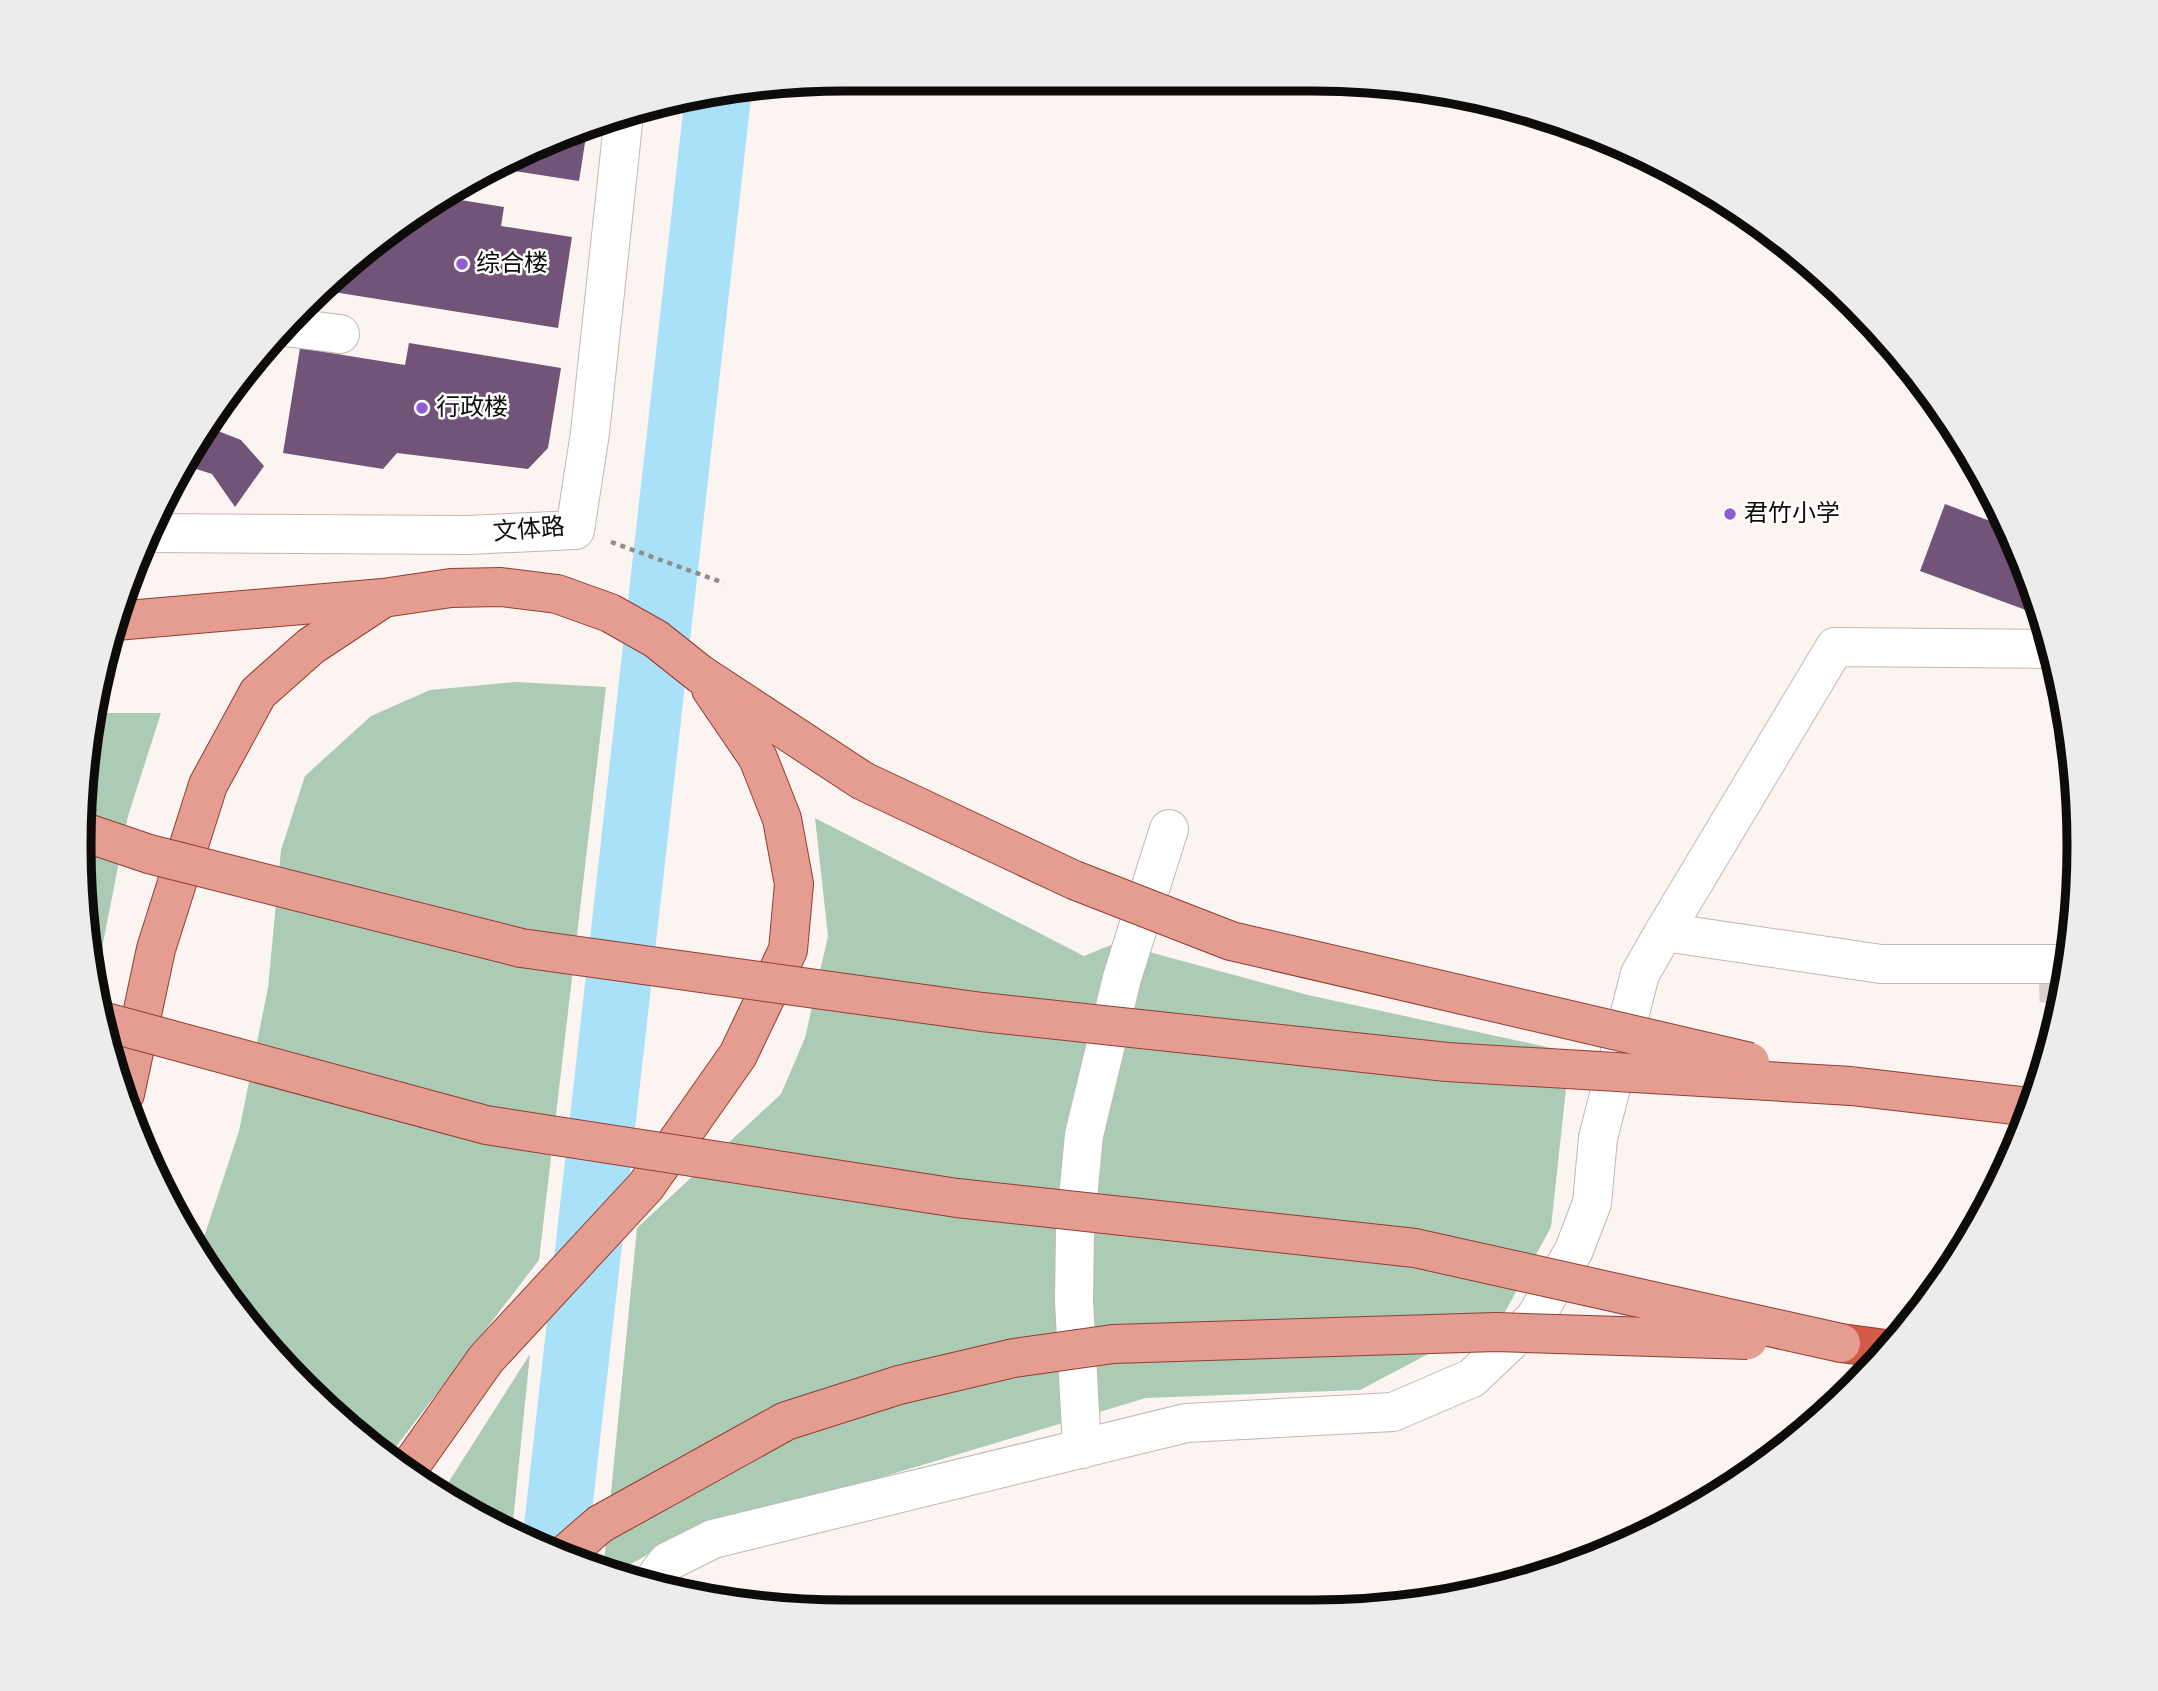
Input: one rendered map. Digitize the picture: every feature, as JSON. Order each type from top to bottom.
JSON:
[{"type":"highway","points":[[1842,1343],[1876,1348]]},
{"type":"main road","points":[[126,620],[383,598],[451,588],[501,587],[557,594],[610,613],[656,639],[700,674],[863,781],[1074,880],[1231,941],[1851,1086]]},
{"type":"main road","points":[[128,1079],[156,949],[208,785],[258,693],[311,646],[383,598]]},
{"type":"main road","points":[[412,1463],[486,1359],[646,1186],[738,1055],[788,950],[794,884],[782,819],[758,758],[700,674]]},
{"type":"main road","points":[[91,834],[149,853],[521,948],[982,1012],[1434,1060],[1851,1086],[2020,1106]]},
{"type":"main road","points":[[113,1024],[486,1125],[957,1198],[1415,1248],[1842,1343]]},
{"type":"main road","points":[[572,1548],[600,1524],[786,1421],[899,1385],[1014,1357],[1113,1345],[1496,1332],[1842,1343]]},
{"type":"street","name":"文体路","points":[[159,533],[468,535],[575,530],[590,433],[623,125]]},
{"type":"street","points":[[296,328],[340,334]]},
{"type":"street","points":[[657,1576],[667,1562],[713,1539],[1186,1423],[1393,1412],[1472,1378],[1535,1318],[1574,1250],[1592,1203],[1598,1138],[1640,974],[1835,647],[2041,649]]},
{"type":"street","points":[[1082,1449],[1074,1301],[1075,1229],[1084,1135],[1122,978],[1169,829]]},
{"type":"street","points":[[1664,932],[1881,964],[2057,964]]},
{"type":"path","points":[[601,538],[724,583]]},
{"type":"green space","points":[[516,682],[606,687],[539,1260],[394,1450],[348,1413],[278,1343],[247,1305],[203,1240],[239,1131],[268,988],[281,850],[305,776],[371,716],[430,690]]},
{"type":"green space","points":[[103,713],[161,713],[128,816],[103,943],[102,973],[97,944],[91,846],[97,747]]},
{"type":"green space","points":[[815,818],[1084,956],[1116,943],[1308,995],[1570,1052],[1551,1227],[1504,1314],[1360,1390],[1146,1398],[675,1539],[626,1567],[604,1560],[637,1228],[781,1094],[805,1038],[828,936]]},
{"type":"green space","points":[[530,1354],[513,1522],[446,1486]]},
{"type":"building","points":[[586,137],[579,181],[510,170]]},
{"type":"building","name":"综合楼","points":[[456,199],[504,207],[501,226],[572,237],[558,328],[333,292],[386,247]]},
{"type":"building","name":"行政楼","points":[[409,343],[561,368],[548,448],[528,469],[397,453],[383,469],[283,453],[300,348],[405,365]]},
{"type":"building","points":[[216,430],[241,440],[264,466],[235,507],[212,474],[192,468]]},
{"type":"building","points":[[1945,504],[1994,522],[2010,557],[2029,611],[1920,571]]},
{"type":"waterway","points":[[555,1542],[717,102]]},
{"type":"place","name":"综合楼","points":[[462,264]]},
{"type":"place","name":"行政楼","points":[[422,408]]},
{"type":"place","name":"君竹小学","points":[[1730,514]]}]
